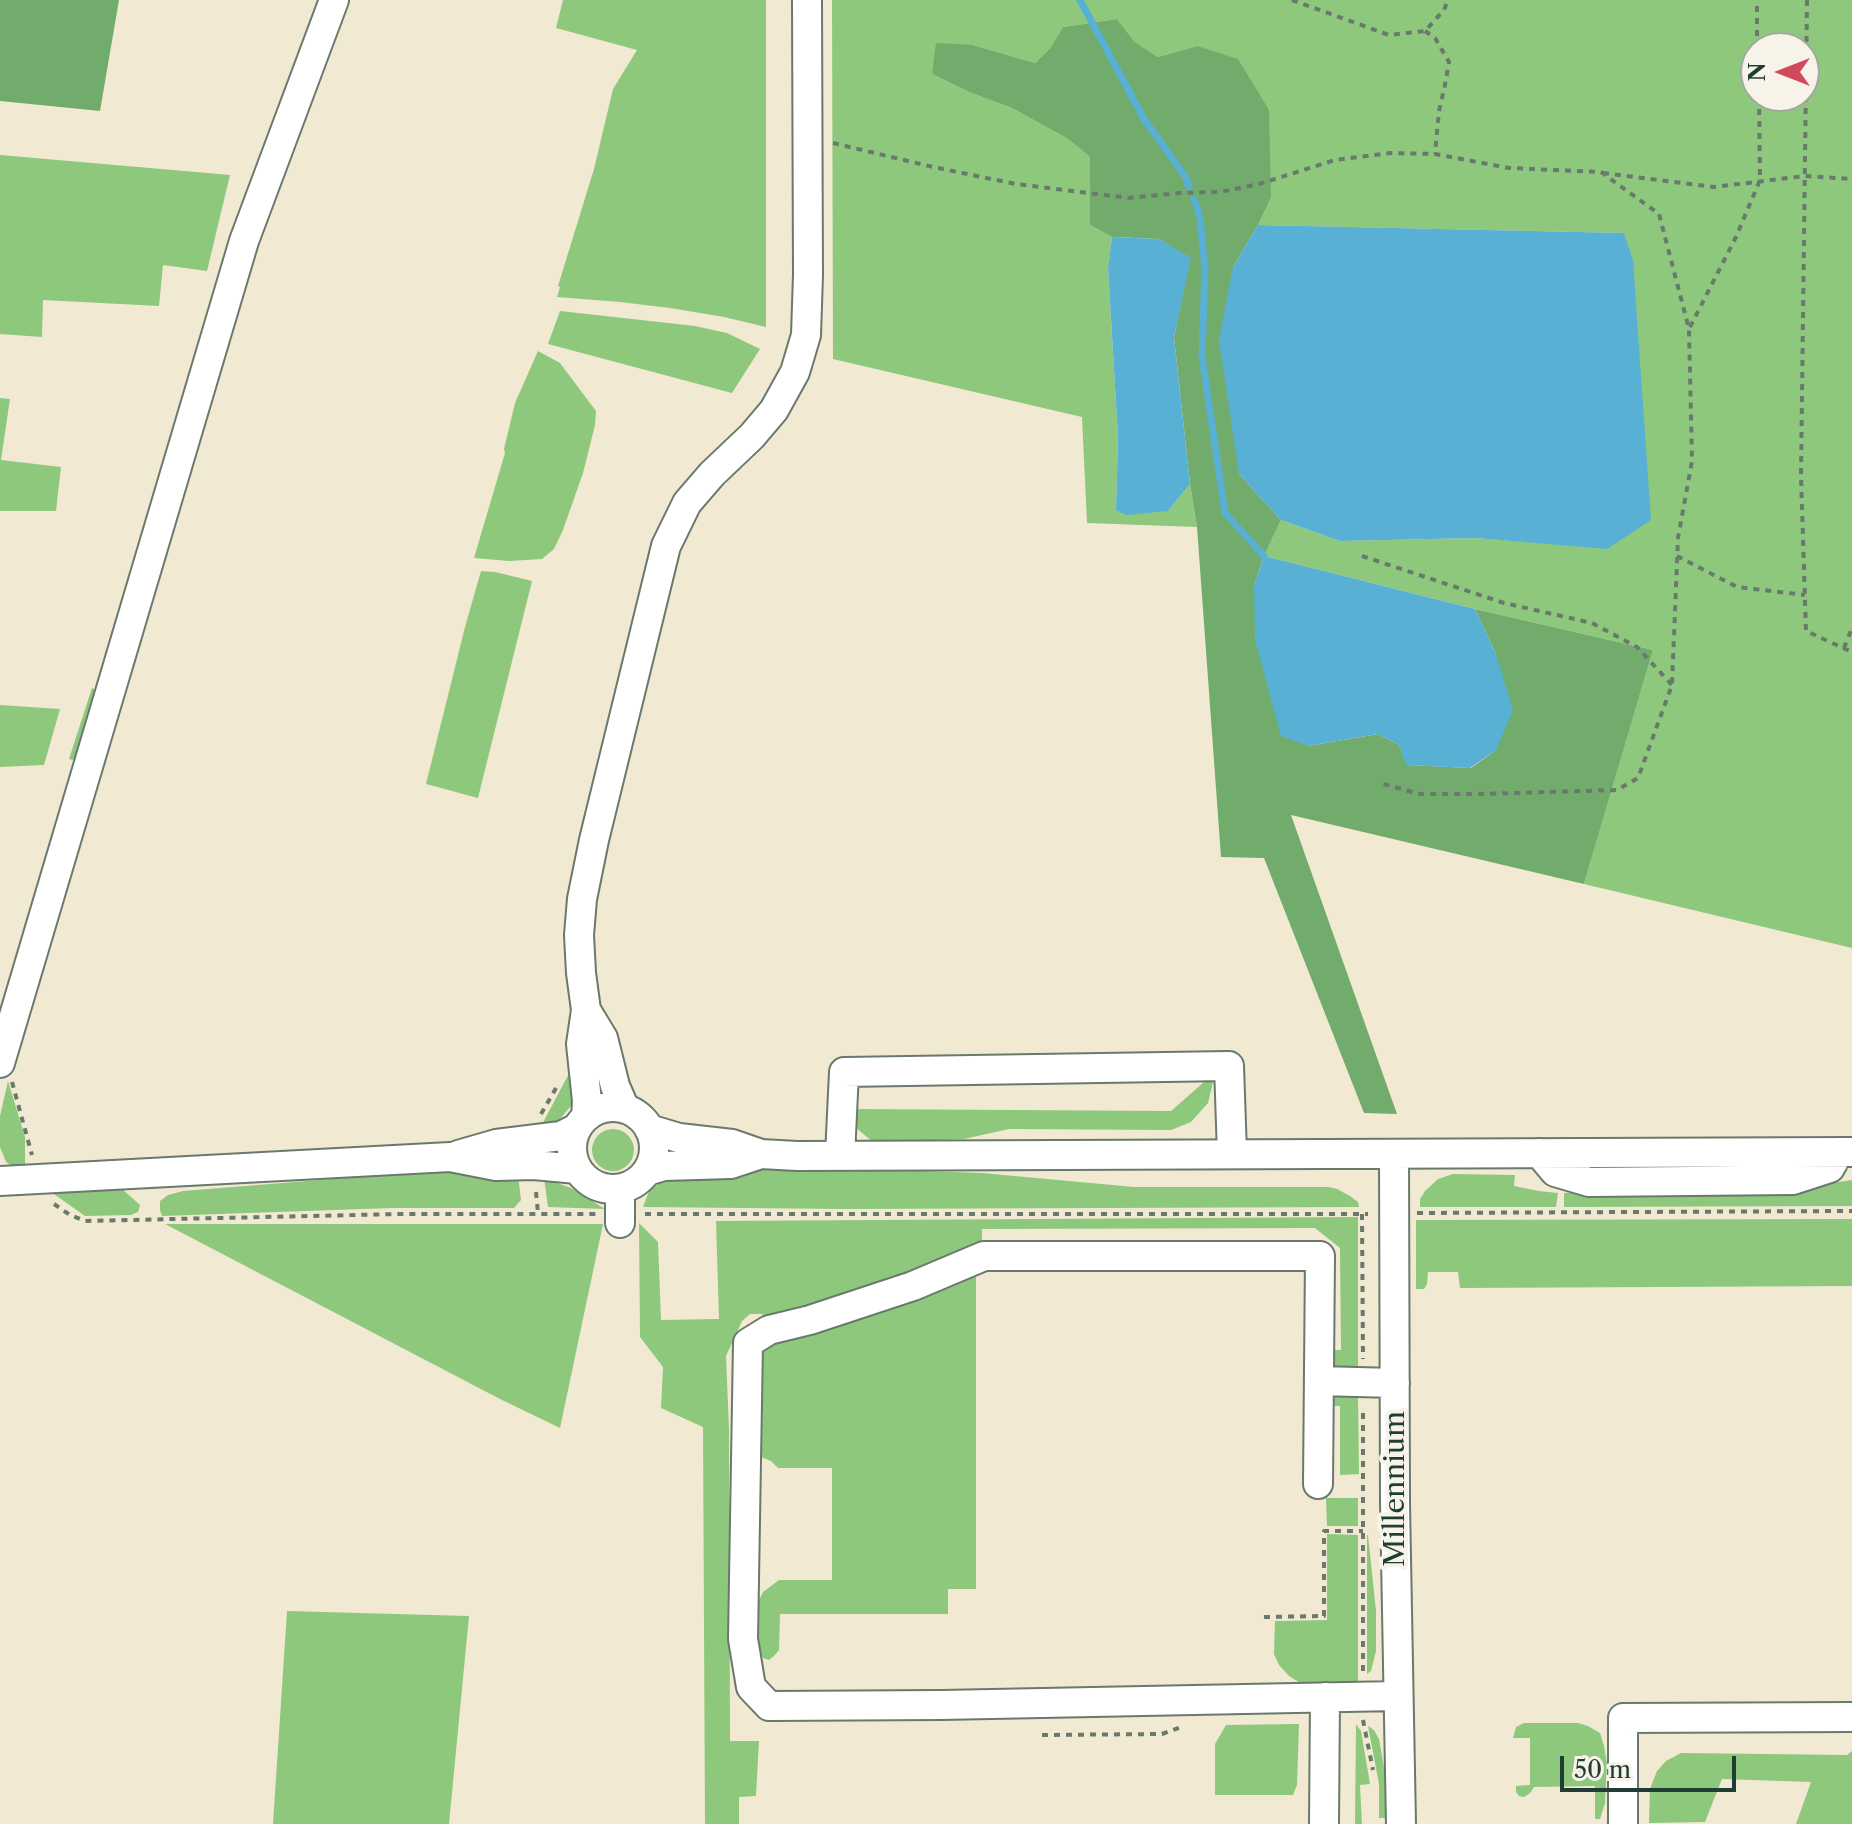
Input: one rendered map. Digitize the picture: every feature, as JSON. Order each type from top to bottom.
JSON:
[{"type":"street","points":[[0,1063],[244,241],[334,0]]},
{"type":"street","points":[[621,1208],[612,1189],[596,1186],[582,1176],[573,1159],[572,1148],[587,1101],[581,1044],[586,1010],[579,948],[582,899],[666,546],[687,503],[774,410],[795,372],[806,335],[807,0]]},
{"type":"street","points":[[586,1010],[603,1038],[615,1086],[625,1109]]},
{"type":"street","points":[[840,1156],[844,1072],[1229,1066],[1232,1154]]},
{"type":"street","points":[[0,1181],[450,1157],[496,1144],[561,1136],[600,1109],[617,1107],[634,1113],[649,1129],[654,1150],[647,1171],[635,1183],[621,1208]]},
{"type":"street","points":[[649,1129],[679,1138],[732,1144],[761,1154],[840,1156],[1845,1152]]},
{"type":"street","points":[[647,1171],[664,1166],[731,1164],[761,1154]]},
{"type":"street","name":"Millennium","points":[[1394,1154],[1397,1696],[1401,1824]]},
{"type":"street","points":[[450,1157],[496,1166],[534,1165],[577,1169]]},
{"type":"street","points":[[1318,1484],[1320,1256],[984,1256],[913,1286],[810,1320],[769,1330],[748,1343],[743,1639],[751,1687],[769,1706],[1397,1696]]},
{"type":"street","points":[[1319,1381],[1395,1383]]},
{"type":"street","points":[[1324,1824],[1325,1697]]},
{"type":"street","points":[[1623,1824],[1623,1718],[1852,1717]]},
{"type":"path","points":[[1292,0],[1389,35],[1425,31],[1435,38],[1449,62],[1439,111],[1435,154]]},
{"type":"path","points":[[1425,31],[1444,10],[1448,0]]},
{"type":"path","points":[[1757,0],[1757,32]]},
{"type":"path","points":[[1807,0],[1801,476],[1806,631],[1852,652]]},
{"type":"path","points":[[1689,329],[1736,237],[1760,180],[1759,112]]},
{"type":"path","points":[[808,137],[1016,184],[1129,198],[1220,192],[1259,184],[1335,160],[1390,153],[1435,154],[1509,168],[1601,172],[1714,187],[1805,176],[1852,179]]},
{"type":"path","points":[[1380,783],[1419,794],[1617,790],[1638,778],[1672,685],[1678,538],[1692,461],[1689,329],[1659,214],[1601,172]]},
{"type":"path","points":[[1362,556],[1504,603],[1592,623],[1637,647],[1672,685]]},
{"type":"path","points":[[1677,556],[1737,587],[1805,595]]},
{"type":"path","points":[[1844,648],[1852,628]]},
{"type":"path","points":[[536,1187],[538,1213]]},
{"type":"path","points":[[44,1202],[85,1221],[538,1213],[621,1208],[1362,1214],[1852,1211]]},
{"type":"path","points":[[1362,1214],[1363,1723],[1376,1784]]},
{"type":"path","points":[[1264,1617],[1324,1616],[1324,1531],[1363,1531]]},
{"type":"green space","points":[[0,0],[119,0],[100,111],[0,101]]},
{"type":"green space","points":[[563,0],[766,0],[766,327],[670,308],[557,297],[594,169],[613,89],[637,50],[556,28]]},
{"type":"green space","points":[[832,0],[1852,0],[1852,948],[1584,884],[1653,650],[1264,556],[1281,520],[1340,541],[1476,538],[1607,548],[1624,233],[1258,225],[1271,198],[1197,46],[1158,57],[1135,42],[1117,19],[1063,27],[1050,48],[1035,63],[973,45],[932,74],[1012,108],[1068,139],[1090,157],[1090,225],[1112,237],[1108,268],[1118,437],[1116,509],[1168,511],[1190,484],[1197,527],[1087,523],[1082,417],[833,359]]},
{"type":"green space","points":[[1117,19],[1135,42],[1158,57],[1197,46],[1238,59],[1269,110],[1271,198],[1233,267],[1239,474],[1281,520],[1254,585],[1308,746],[1378,734],[1399,745],[1407,765],[1471,768],[1496,750],[1496,654],[1475,609],[1653,650],[1584,884],[1291,815],[1397,1114],[1364,1113],[1264,858],[1221,857],[1197,527],[1174,337],[1190,258],[1159,239],[1112,237],[1090,225],[1090,157],[1068,139],[1012,108],[932,74],[936,43],[973,45],[1035,63],[1050,48],[1063,27]]},
{"type":"green space","points":[[0,155],[230,175],[207,271],[163,265],[159,306],[43,300],[42,337],[0,334]]},
{"type":"green space","points":[[560,311],[695,326],[727,333],[760,349],[732,393],[548,344]]},
{"type":"green space","points":[[538,351],[560,363],[596,411],[583,473],[554,549],[542,559],[509,561],[474,558],[505,453],[515,403]]},
{"type":"green space","points":[[0,398],[10,399],[1,460],[61,467],[56,511],[0,511]]},
{"type":"green space","points":[[481,571],[532,581],[478,798],[426,784]]},
{"type":"green space","points":[[92,688],[96,690],[78,758],[72,760],[69,759]]},
{"type":"green space","points":[[0,705],[60,709],[44,765],[0,767]]},
{"type":"green space","points":[[573,1066],[576,1093],[573,1103],[557,1123],[539,1130]]},
{"type":"green space","points":[[8,1081],[25,1137],[25,1168],[6,1162],[0,1147],[0,1116]]},
{"type":"green space","points":[[1204,1082],[1213,1082],[1208,1103],[1191,1122],[1171,1130],[1009,1129],[964,1139],[873,1142],[855,1127],[853,1109],[1171,1111]]},
{"type":"green space","points":[[613,1129],[628,1135],[634,1150],[628,1165],[613,1171],[598,1165],[592,1150],[598,1135]]},
{"type":"green space","points":[[810,1167],[982,1173],[1134,1187],[1329,1187],[1350,1196],[1359,1207],[643,1207],[649,1191],[665,1179],[707,1173]]},
{"type":"green space","points":[[419,1172],[518,1175],[521,1200],[514,1208],[392,1208],[162,1216],[160,1210],[160,1201],[183,1191]]},
{"type":"green space","points":[[1453,1174],[1515,1175],[1514,1186],[1558,1193],[1556,1207],[1420,1207],[1425,1191],[1438,1179]]},
{"type":"green space","points":[[544,1178],[571,1188],[605,1209],[548,1207]]},
{"type":"green space","points":[[1852,1180],[1852,1206],[1564,1207],[1564,1193],[1776,1191]]},
{"type":"green space","points":[[122,1189],[140,1205],[138,1212],[131,1215],[85,1216],[51,1192]]},
{"type":"green space","points":[[1358,1217],[1358,1370],[1331,1370],[1324,1350],[1341,1350],[1340,1248],[1315,1228],[982,1229],[982,1248],[880,1287],[774,1318],[750,1314],[742,1321],[726,1356],[730,1741],[759,1741],[756,1796],[739,1797],[739,1824],[705,1824],[703,1427],[661,1408],[663,1367],[640,1337],[639,1223],[658,1242],[661,1320],[719,1319],[716,1221]]},
{"type":"green space","points":[[1852,1219],[1852,1286],[1460,1288],[1458,1272],[1428,1272],[1424,1289],[1416,1289],[1416,1220]]},
{"type":"green space","points":[[165,1224],[603,1224],[560,1428],[500,1399]]},
{"type":"green space","points":[[976,1271],[976,1589],[948,1589],[948,1614],[780,1614],[779,1650],[769,1660],[763,1658],[757,1647],[757,1604],[763,1592],[779,1580],[832,1580],[832,1468],[778,1468],[761,1457],[756,1446],[758,1348]]},
{"type":"green space","points":[[1329,1394],[1358,1396],[1359,1474],[1340,1475],[1340,1406],[1322,1406]]},
{"type":"green space","points":[[1326,1498],[1358,1498],[1358,1526],[1327,1526]]},
{"type":"green space","points":[[1327,1534],[1358,1535],[1358,1682],[1349,1686],[1302,1684],[1289,1676],[1274,1654],[1275,1621],[1327,1620]]},
{"type":"green space","points":[[1367,1535],[1376,1611],[1376,1651],[1371,1671],[1367,1674]]},
{"type":"green space","points":[[287,1611],[469,1616],[449,1824],[273,1824]]},
{"type":"green space","points":[[1524,1723],[1578,1723],[1600,1733],[1607,1764],[1605,1803],[1600,1819],[1595,1819],[1595,1786],[1534,1787],[1524,1797],[1519,1796],[1516,1786],[1530,1785],[1530,1738],[1513,1738],[1516,1727]]},
{"type":"green space","points":[[1299,1724],[1297,1785],[1293,1795],[1215,1795],[1215,1744],[1226,1725]]},
{"type":"green space","points":[[1356,1724],[1361,1731],[1370,1784],[1360,1785],[1362,1824],[1355,1824]]},
{"type":"green space","points":[[1368,1726],[1379,1739],[1386,1779],[1386,1818],[1379,1818],[1379,1784]]},
{"type":"green space","points":[[1852,1751],[1852,1824],[1796,1824],[1811,1782],[1722,1779],[1705,1822],[1649,1823],[1650,1789],[1657,1771],[1666,1761],[1681,1753],[1847,1755]]},
{"type":"water","points":[[1258,225],[1624,233],[1633,261],[1651,520],[1607,549],[1476,538],[1340,541],[1281,520],[1239,474],[1219,340],[1233,267]]},
{"type":"water","points":[[1112,237],[1159,239],[1191,258],[1174,337],[1190,484],[1168,511],[1126,515],[1116,510],[1118,437],[1108,268]]},
{"type":"water","points":[[1264,556],[1475,609],[1496,654],[1513,710],[1496,750],[1470,768],[1406,765],[1399,745],[1378,734],[1308,746],[1281,736],[1255,639],[1254,585]]},
{"type":"waterway","points":[[1080,0],[1144,119],[1185,176],[1189,187]]},
{"type":"waterway","points":[[1194,199],[1200,217],[1205,269],[1202,357],[1225,513],[1264,556]]}]
